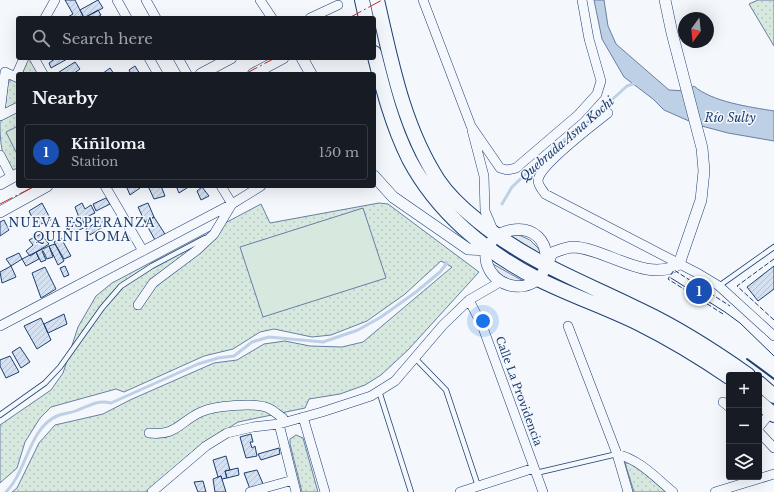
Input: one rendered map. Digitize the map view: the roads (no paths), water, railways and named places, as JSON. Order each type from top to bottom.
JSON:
[{"type":"highway","points":[[362,0],[366,16]]},
{"type":"highway","points":[[377,0],[392,67],[407,116],[423,154],[448,193],[496,236],[546,266],[681,331],[743,372]]},
{"type":"highway","points":[[376,60],[392,118],[409,159],[429,191],[442,208],[488,250],[538,279],[657,333],[701,358],[726,375]]},
{"type":"highway","points":[[762,386],[774,396]]},
{"type":"highway","points":[[762,405],[772,414]]},
{"type":"street","points":[[46,16],[55,0]]},
{"type":"street","points":[[118,0],[126,16]]},
{"type":"street","points":[[146,0],[155,16]]},
{"type":"street","points":[[260,0],[271,16]]},
{"type":"street","points":[[423,0],[471,126],[475,147],[484,176],[485,211],[496,236]]},
{"type":"street","points":[[471,126],[500,168],[507,170],[516,168],[578,115],[597,94],[601,81],[589,39],[582,0]]},
{"type":"street","points":[[546,266],[547,255],[545,246],[540,238],[524,229],[515,228],[496,236],[488,250],[486,260],[489,269],[500,282],[509,286],[530,284],[538,279],[546,266],[552,253],[571,247],[586,248],[619,261],[658,270],[673,267],[679,264],[701,200],[704,171],[702,148],[665,0]]},
{"type":"street","points":[[314,16],[338,2]]},
{"type":"street","points":[[19,72],[23,60]]},
{"type":"street","points":[[35,60],[42,72]]},
{"type":"street","points":[[150,60],[157,72]]},
{"type":"street","points":[[179,60],[186,72]]},
{"type":"street","points":[[204,72],[227,60]]},
{"type":"street","points":[[257,72],[279,60]]},
{"type":"street","points":[[303,60],[310,72]]},
{"type":"street","points":[[16,77],[5,72],[0,114],[16,108]]},
{"type":"street","points":[[608,113],[559,154],[541,172],[538,180],[540,187],[545,194],[719,286],[774,336]]},
{"type":"street","points":[[0,155],[15,176],[0,184]]},
{"type":"street","points":[[376,178],[393,197],[468,249],[488,250]]},
{"type":"street","points":[[0,212],[43,188]]},
{"type":"street","points":[[106,188],[142,251]]},
{"type":"street","points":[[222,188],[232,204]]},
{"type":"street","points":[[0,326],[232,204],[250,189]]},
{"type":"street","points":[[138,305],[153,283],[198,250],[214,234],[232,204]]},
{"type":"street","points":[[152,492],[206,446],[227,433],[253,427],[278,424],[303,417],[371,396],[395,382],[443,325],[469,300],[500,282]]},
{"type":"street","name":"Calle La Providencia","points":[[469,300],[482,325],[543,492]]},
{"type":"street","points":[[568,326],[616,454],[628,492]]},
{"type":"street","points":[[149,433],[163,434],[177,428],[201,412],[216,407],[242,406],[268,408],[283,418],[278,424]]},
{"type":"street","points":[[762,424],[772,414]]},
{"type":"street","points":[[303,417],[325,492]]},
{"type":"street","points":[[278,424],[296,492]]},
{"type":"street","points":[[762,435],[774,448]]},
{"type":"street","points":[[616,454],[630,458],[641,465],[673,492]]},
{"type":"street","points":[[460,492],[535,471]]},
{"type":"street","points":[[714,492],[774,474]]},
{"type":"street","points":[[250,492],[293,480]]},
{"type":"lane","points":[[0,415],[45,383],[60,367],[102,308],[121,286],[152,266],[214,234]]},
{"type":"lane","points":[[719,286],[774,247]]},
{"type":"lane","points":[[414,358],[446,390],[478,486]]},
{"type":"lane","points":[[379,391],[412,492]]},
{"type":"lane","points":[[535,471],[616,454]]},
{"type":"water","name":"Río Sulty","points":[[594,0],[604,0],[608,26],[616,44],[669,90],[686,91],[694,86],[702,92],[721,100],[743,106],[774,111],[774,141],[728,133],[698,125],[664,110],[653,99],[624,77],[602,39]]},
{"type":"waterway","name":"Quebrada Asna Kochi","points":[[502,204],[512,187],[553,148],[580,129],[627,86],[636,83]]},
{"type":"waterway","name":"Quebrada Asna Kochi","points":[[6,492],[19,473],[40,430],[57,416],[98,403],[111,403],[198,364],[218,358],[234,356],[252,342],[269,337],[323,342],[358,330],[381,317],[416,292],[440,272],[447,263]]},
{"type":"tram line","points":[[671,278],[740,323],[774,356]]},
{"type":"place","name":"Kiñiloma","points":[[699,291]]},
{"type":"district","name":"NUEVA ESPERANZA QUIÑI LOMA","points":[[82,230]]}]
